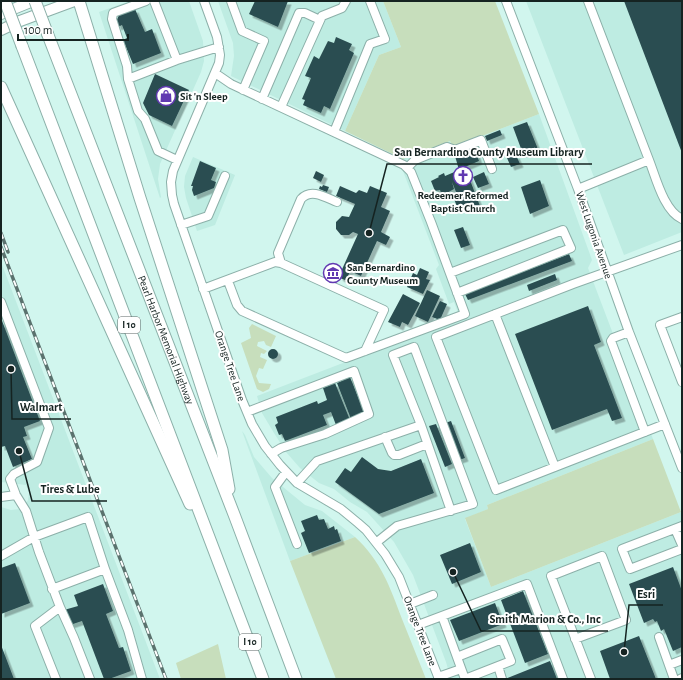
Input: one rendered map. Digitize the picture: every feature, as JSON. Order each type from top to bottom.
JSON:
[{"type":"highway","name":"I 10","points":[[4,1],[263,679]]},
{"type":"highway","name":"Pearl Harbor Memorial Highway","points":[[34,1],[235,517],[296,679]]},
{"type":"highway","points":[[79,1],[140,198],[222,450],[235,517]]},
{"type":"highway","points":[[1,87],[236,605]]},
{"type":"main road","points":[[1,14],[34,1]]},
{"type":"main road","points":[[1,30],[20,21],[74,1]]},
{"type":"street","points":[[146,1],[113,13],[112,18],[127,66],[128,79],[138,111],[145,119],[158,152],[177,160]]},
{"type":"street","points":[[154,1],[177,60]]},
{"type":"street","name":"Orange Tree Lane","points":[[204,1],[217,37],[220,55],[215,73],[173,171],[171,182],[172,195],[181,225],[252,424],[271,454],[297,483],[341,509],[362,526],[377,542],[399,577],[439,678]]},
{"type":"street","points":[[231,1],[242,32],[264,41],[243,90]]},
{"type":"street","points":[[281,107],[322,16],[342,8],[346,1]]},
{"type":"street","points":[[334,132],[370,44],[385,38],[370,1]]},
{"type":"street","name":"West Lugonia Avenue","points":[[506,1],[578,189],[629,332],[665,424],[681,456],[682,468]]},
{"type":"street","points":[[588,1],[667,206],[676,216],[682,219]]},
{"type":"street","points":[[262,98],[299,13],[305,12],[320,20]]},
{"type":"street","points":[[128,79],[177,60],[219,47]]},
{"type":"street","points":[[215,73],[243,90],[404,164],[411,172],[465,314],[346,358],[242,311],[237,305],[228,281]]},
{"type":"street","points":[[407,168],[415,160],[446,147],[455,150],[481,140],[492,169]]},
{"type":"street","points":[[578,189],[650,160]]},
{"type":"street","points":[[181,225],[208,216],[224,176]]},
{"type":"street","points":[[281,263],[278,253],[301,199],[305,195],[311,193],[336,202]]},
{"type":"street","points":[[450,273],[563,230],[571,248],[456,293]]},
{"type":"street","points":[[665,424],[496,490],[436,337],[682,245]]},
{"type":"street","points":[[204,290],[274,262],[281,263],[384,310],[365,351]]},
{"type":"street","points":[[1,302],[49,428],[37,462],[14,474],[10,479],[16,495],[26,511],[52,588],[90,679]]},
{"type":"street","points":[[495,314],[555,467]]},
{"type":"street","points":[[682,317],[660,325],[682,382]]},
{"type":"street","points":[[629,332],[613,338],[611,341],[645,432]]},
{"type":"street","points":[[377,542],[397,526],[450,511],[473,504],[414,348],[393,355],[421,425],[450,511]]},
{"type":"street","points":[[247,412],[354,371],[369,414],[325,434],[281,448],[271,454]]},
{"type":"street","points":[[297,483],[317,461],[421,425]]},
{"type":"street","points":[[386,437],[394,455],[399,455],[427,444]]},
{"type":"street","points":[[286,472],[275,487],[297,544]]},
{"type":"street","points":[[1,496],[16,495]]},
{"type":"street","points":[[1,556],[34,537],[88,517],[105,569],[128,630],[142,679]]},
{"type":"street","points":[[682,545],[679,527],[622,549],[630,569],[682,548]]},
{"type":"street","points":[[576,639],[626,620],[602,556],[551,576],[591,679]]},
{"type":"street","points":[[52,588],[105,569]]},
{"type":"street","points":[[418,625],[527,584],[563,679]]},
{"type":"street","points":[[410,604],[434,595]]},
{"type":"street","points":[[56,679],[35,626],[60,607]]},
{"type":"street","points":[[442,616],[465,679],[511,661],[502,639],[457,656]]},
{"type":"street","points":[[659,637],[674,679]]},
{"type":"street","points":[[669,665],[682,660]]},
{"type":"street","points":[[498,666],[502,679]]},
{"type":"street","points":[[439,678],[462,669]]},
{"type":"shaded area","points":[[130,1],[189,1],[203,41],[204,61],[201,72],[160,164],[158,179],[160,198],[99,12]]},
{"type":"shaded area","points":[[218,1],[383,1],[401,47],[379,55],[345,131],[231,76],[234,56],[233,43]]},
{"type":"shaded area","points":[[383,1],[495,1],[539,114],[453,147],[450,141],[403,159],[345,131],[379,55],[401,47]]},
{"type":"shaded area","points":[[526,1],[682,1],[682,232],[624,255]]},
{"type":"shaded area","points":[[539,114],[592,260],[588,268],[653,439],[487,505],[488,509],[465,519],[491,587],[681,512],[682,679],[451,679],[413,575],[394,542],[367,512],[350,502],[334,489],[319,483],[300,468],[286,452],[262,413],[257,396],[460,318],[454,302],[449,304],[436,269],[439,265],[403,171],[403,159],[450,141],[453,147]]},
{"type":"shaded area","points":[[193,157],[235,175],[215,225],[197,231],[184,187],[185,176]]},
{"type":"shaded area","points":[[1,262],[160,679],[1,679],[1,507],[11,510],[19,509],[24,506],[28,500],[29,493],[26,485],[1,482]]},
{"type":"shaded area","points":[[252,324],[276,336],[271,347],[266,345],[264,341],[258,342],[257,346],[267,351],[264,354],[261,353],[260,357],[267,360],[263,369],[259,368],[256,376],[259,383],[271,384],[269,389],[263,392],[257,389],[241,343],[251,338],[249,328]]},
{"type":"shaded area","points":[[242,431],[254,457],[272,478],[305,505],[322,511],[355,537],[290,561]]},
{"type":"shaded area","points":[[653,439],[681,512],[491,587],[465,518],[488,509],[487,505]]},
{"type":"shaded area","points":[[355,537],[372,555],[384,575],[426,679],[336,679],[290,561]]},
{"type":"shaded area","points":[[218,644],[226,679],[181,679],[176,663]]},
{"type":"building","points":[[255,1],[288,1],[278,27],[249,14]]},
{"type":"building","points":[[624,1],[682,1],[682,153]]},
{"type":"building","points":[[135,9],[145,32],[152,29],[161,53],[133,64],[123,40],[127,38],[122,25],[118,27],[116,22],[119,15]]},
{"type":"building","points":[[336,37],[352,44],[349,50],[354,53],[330,109],[324,106],[321,113],[303,105],[305,100],[302,99],[311,78],[305,76],[314,56],[319,59],[328,41],[334,43]]},
{"type":"building","name":"Sit 'n Sleep","points":[[155,74],[189,90],[172,126],[149,115],[143,103]]},
{"type":"building","points":[[527,122],[538,149],[523,154],[513,127]]},
{"type":"building","points":[[500,130],[502,135],[487,141],[485,136]]},
{"type":"building","points":[[475,149],[479,161],[465,167],[480,206],[470,210],[468,205],[458,209],[452,194],[456,192],[452,182],[454,189],[445,194],[444,192],[441,193],[440,190],[435,191],[431,181],[444,173],[445,176],[459,170],[455,156]]},
{"type":"building","points":[[516,155],[520,164],[511,167],[507,158]]},
{"type":"building","points":[[200,161],[216,168],[211,180],[216,182],[214,188],[194,196],[192,190],[193,186],[191,186]]},
{"type":"building","points":[[316,171],[324,175],[321,182],[313,178]]},
{"type":"building","points":[[484,172],[489,184],[478,188],[473,177]]},
{"type":"building","points":[[540,180],[549,206],[530,214],[521,187]]},
{"type":"building","points":[[323,185],[329,187],[327,192],[319,189],[320,186],[322,187]]},
{"type":"building","points":[[340,186],[356,193],[359,190],[367,193],[370,186],[387,193],[381,207],[390,211],[381,232],[390,237],[386,245],[377,241],[361,276],[350,271],[347,279],[345,280],[339,276],[358,234],[353,232],[349,235],[341,235],[336,229],[336,222],[342,216],[349,217],[355,204],[336,196]]},
{"type":"building","points":[[463,227],[470,245],[461,248],[454,230]]},
{"type":"building","points":[[569,254],[572,261],[468,300],[465,294]]},
{"type":"building","points":[[420,268],[429,272],[426,279],[430,280],[423,294],[407,287],[413,273],[417,275]]},
{"type":"building","points":[[555,274],[557,280],[529,291],[527,285]]},
{"type":"building","points":[[427,290],[440,296],[428,322],[415,316]]},
{"type":"building","points":[[403,294],[420,303],[408,325],[402,322],[400,327],[388,322]]},
{"type":"building","points":[[440,301],[447,304],[440,320],[432,317]]},
{"type":"building","points":[[588,306],[601,342],[594,345],[622,418],[612,421],[607,409],[552,430],[515,334]]},
{"type":"building","points":[[1,318],[40,421],[24,427],[27,436],[23,437],[32,459],[13,467],[5,446],[1,447]]},
{"type":"building","points":[[273,349],[278,354],[273,359],[268,354]]},
{"type":"building","points":[[350,377],[365,414],[351,419],[337,383]]},
{"type":"building","points":[[335,383],[350,420],[336,425],[331,412],[323,415],[327,425],[285,441],[282,434],[279,435],[275,425],[278,423],[276,417],[317,401],[318,404],[327,400],[323,388]]},
{"type":"building","points":[[451,421],[465,458],[459,460],[445,423]]},
{"type":"building","points":[[436,424],[452,464],[445,467],[429,426]]},
{"type":"building","points":[[362,457],[378,469],[391,471],[421,459],[434,493],[379,514],[335,482],[345,468],[351,472]]},
{"type":"building","points":[[317,515],[319,520],[324,519],[328,529],[334,526],[335,530],[337,529],[341,541],[309,553],[301,533],[305,531],[301,521]]},
{"type":"building","points":[[470,543],[481,572],[452,584],[440,555]]},
{"type":"building","points":[[15,563],[30,603],[1,614],[1,568]]},
{"type":"building","points":[[673,567],[682,591],[682,647],[673,651],[664,629],[661,631],[657,621],[655,622],[653,619],[644,623],[629,584]]},
{"type":"building","points":[[103,584],[113,611],[106,614],[119,648],[123,647],[131,671],[109,679],[104,679],[82,621],[70,625],[64,610],[78,606],[74,595]]},
{"type":"building","points":[[523,591],[548,654],[525,663],[501,600]]},
{"type":"building","points":[[495,603],[503,624],[459,641],[450,620]]},
{"type":"building","points":[[639,636],[656,679],[610,679],[600,651]]},
{"type":"building","points":[[1,645],[14,679],[1,679]]},
{"type":"building","points":[[550,661],[557,679],[505,679]]},
{"type":"railway","points":[[1,233],[8,252]]},
{"type":"railway","points":[[1,247],[166,679]]},
{"type":"place","name":"Sit 'n Sleep","points":[[166,96]]},
{"type":"place","name":"Redeemer Reformed Baptist Church","points":[[463,176]]},
{"type":"place","name":"San Bernardino County Museum Library","points":[[369,233]]},
{"type":"place","name":"San Bernardino County Museum","points":[[333,273]]},
{"type":"place","name":"Walmart","points":[[11,369]]},
{"type":"place","name":"Tires & Lube","points":[[19,451]]},
{"type":"place","name":"Smith Marion & Co., Inc","points":[[453,572]]},
{"type":"place","name":"Esri","points":[[624,652]]}]
